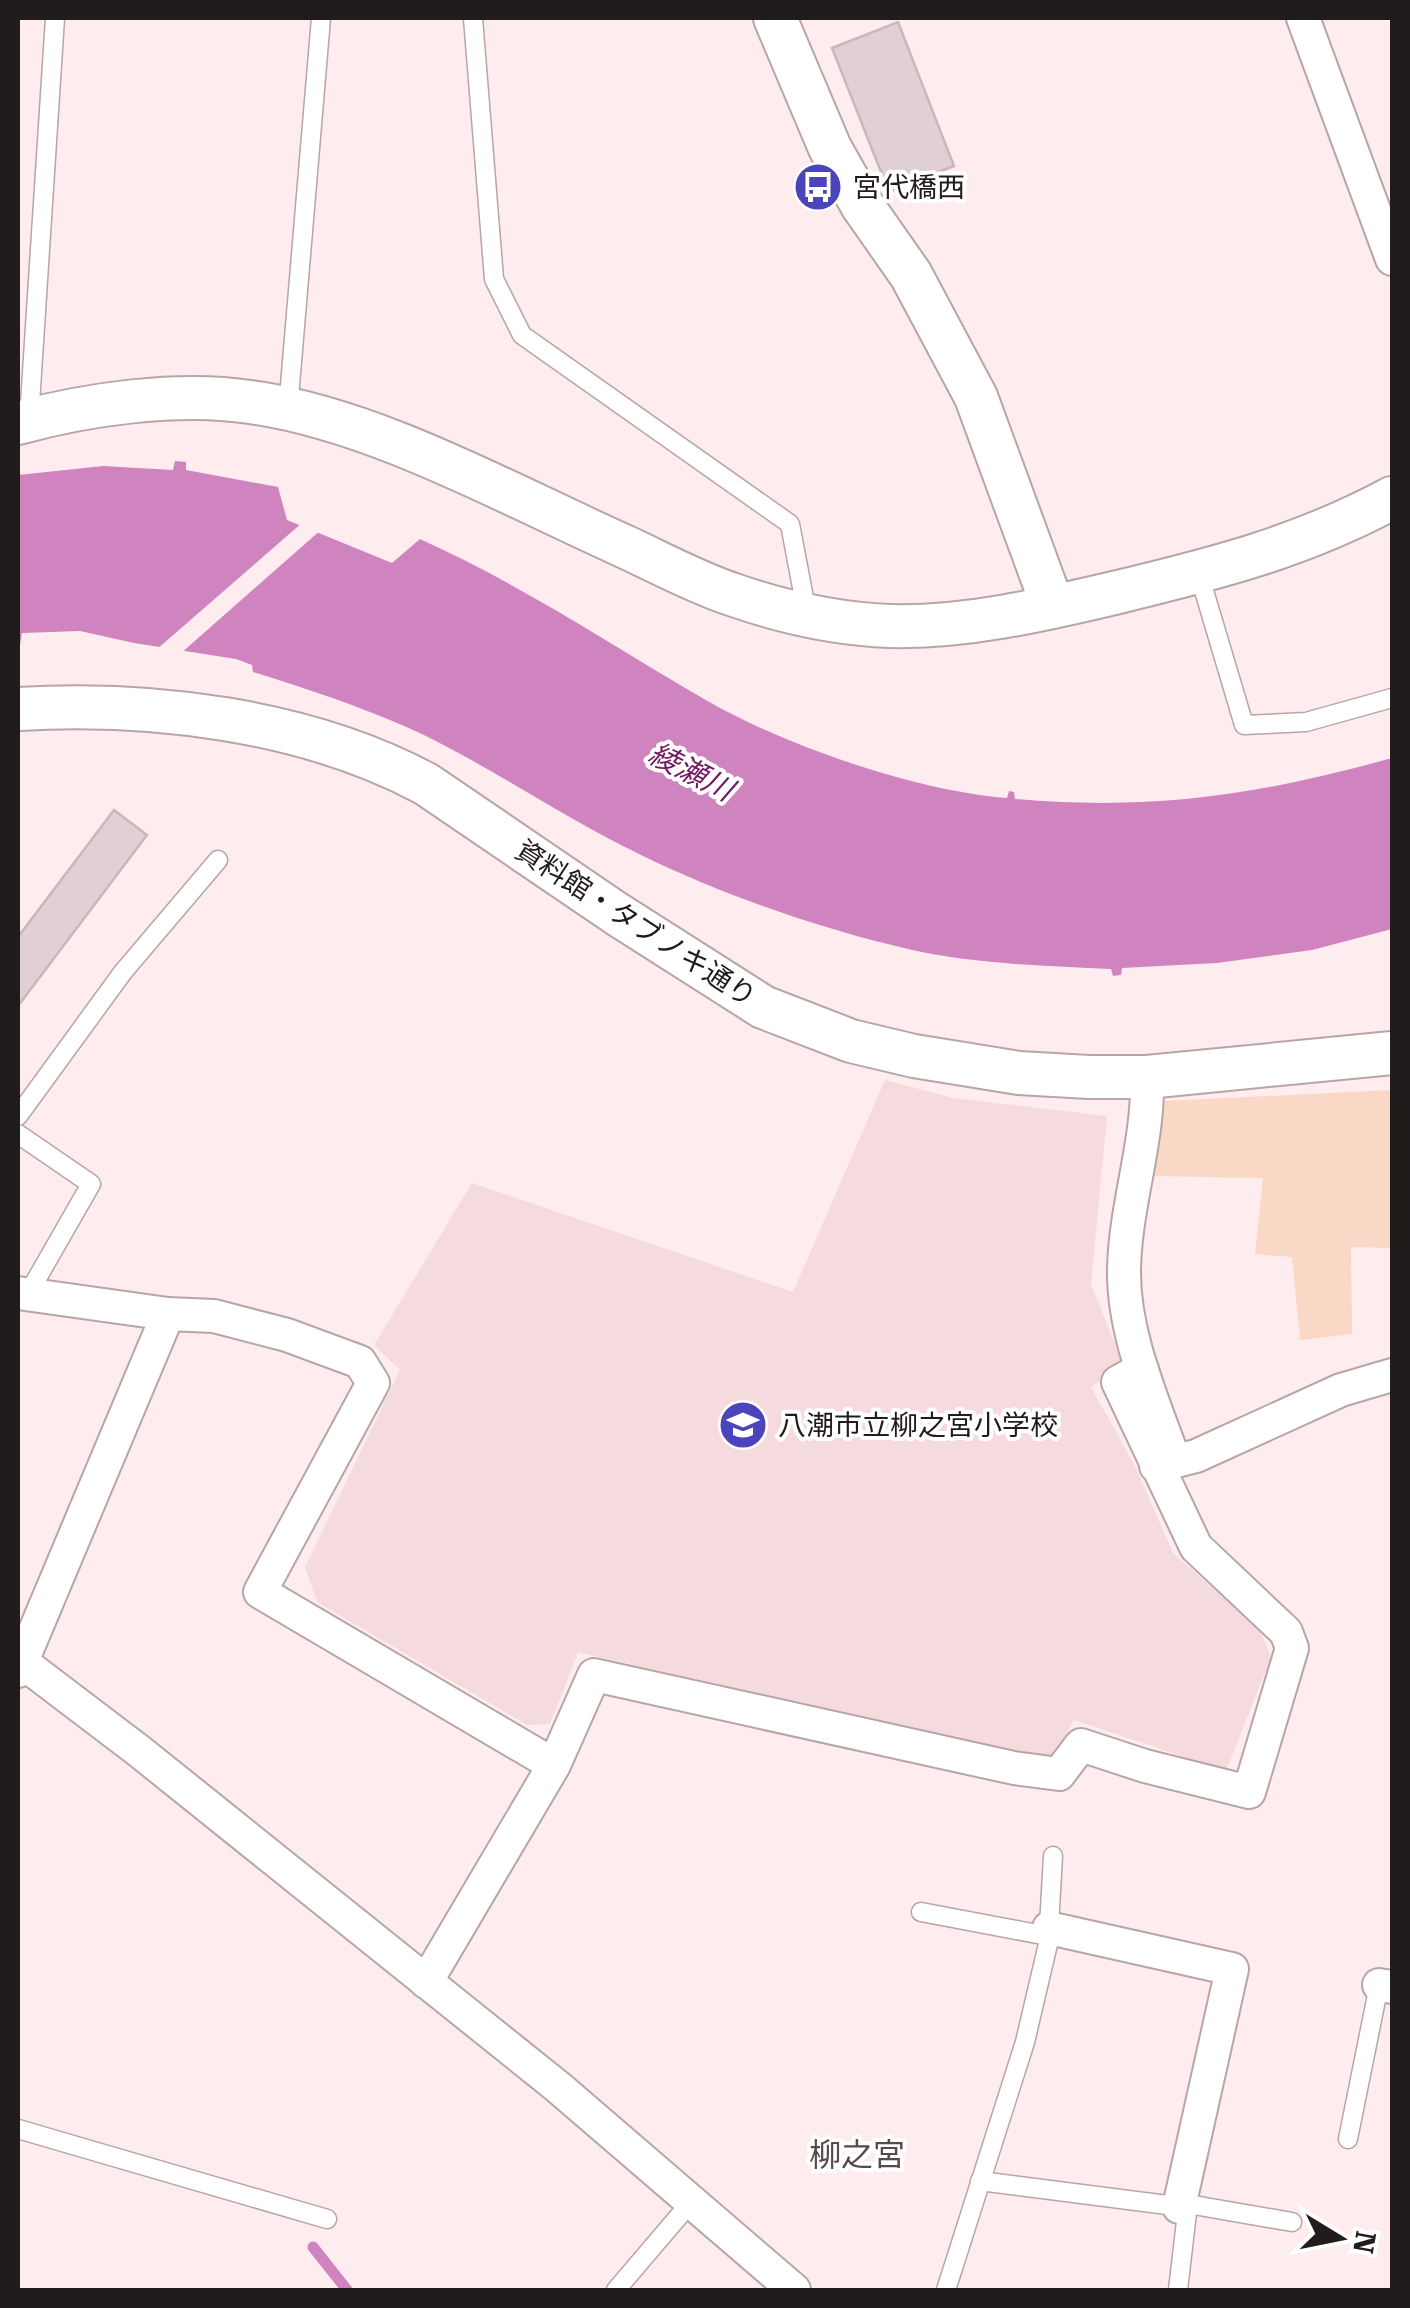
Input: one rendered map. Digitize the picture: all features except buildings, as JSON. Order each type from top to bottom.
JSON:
[{"type":"street","points":[[1302,18],[1392,259]]},
{"type":"street","points":[[784,20],[830,148],[862,205],[911,275],[976,397],[1054,607]]},
{"type":"street","points":[[23,421],[138,402],[198,397],[288,410],[382,437],[733,595],[808,615],[908,625],[946,624],[1054,607],[1199,574],[1306,540],[1392,498]]},
{"type":"street","name":"資料館・タブノキ通り","points":[[18,709],[70,706],[213,719],[292,732],[348,748],[426,784],[617,914],[763,1007],[852,1041],[1019,1074],[1147,1077],[1392,1053]]},
{"type":"street","points":[[426,1982],[554,1766],[594,1675],[1014,1768],[1059,1774],[1082,1744],[1145,1766],[1249,1792],[1292,1648],[1286,1632],[1196,1547],[1165,1464],[1126,1296],[1124,1267],[1148,1106],[1147,1077]]},
{"type":"street","points":[[23,1294],[168,1314],[214,1316],[287,1335],[360,1362],[373,1384],[260,1592],[554,1766]]},
{"type":"street","points":[[168,1314],[19,1664],[139,1751],[558,2086],[794,2290]]},
{"type":"street","points":[[1165,1464],[1196,1456],[1342,1390],[1392,1376]]},
{"type":"street","points":[[1049,1932],[1232,1969],[1184,2207]]},
{"type":"lane","points":[[23,421],[55,18]]},
{"type":"lane","points":[[288,410],[321,18]]},
{"type":"lane","points":[[473,18],[494,278],[522,335],[790,524],[808,615]]},
{"type":"lane","points":[[1199,574],[1244,725],[1306,722],[1392,698]]},
{"type":"lane","points":[[18,1116],[123,972],[218,860]]},
{"type":"lane","points":[[18,1134],[92,1184],[23,1294]]},
{"type":"lane","points":[[946,2290],[1025,2042],[1049,1932],[1053,1856]]},
{"type":"lane","points":[[921,1912],[1049,1932]]},
{"type":"lane","points":[[1348,2140],[1386,1986]]},
{"type":"lane","points":[[18,2129],[327,2219]]},
{"type":"lane","points":[[980,2180],[1184,2207],[1188,2204],[1292,2222]]},
{"type":"lane","points":[[616,2290],[691,2202]]},
{"type":"lane","points":[[1178,2290],[1184,2207]]},
{"type":"shaded area","name":"八潮市立柳之宮小学校","points":[[885,1080],[953,1098],[1107,1116],[1091,1284],[1123,1364],[1091,1387],[1134,1464],[1173,1553],[1260,1630],[1271,1657],[1226,1771],[1074,1720],[1049,1762],[578,1652],[550,1724],[527,1725],[317,1602],[305,1567],[400,1370],[374,1345],[472,1183],[793,1292]]},
{"type":"shaded area","points":[[1392,1090],[1392,1248],[1351,1247],[1352,1334],[1300,1340],[1292,1257],[1255,1254],[1263,1178],[1151,1176],[1164,1101]]},
{"type":"water","name":"綾瀬川","points":[[175,461],[186,462],[186,470],[278,487],[287,520],[392,563],[420,539],[529,595],[736,716],[811,749],[932,786],[1007,798],[1009,791],[1014,792],[1015,799],[1160,801],[1296,782],[1392,758],[1392,929],[1312,950],[1217,963],[1122,968],[1121,975],[1113,976],[1111,969],[1009,964],[933,954],[806,921],[675,871],[615,842],[424,735],[253,672],[252,665],[236,659],[80,631],[22,633],[18,657],[18,475],[103,466],[173,470]]},
{"type":"pier","points":[[303,522],[322,529],[180,654],[156,650]]},
{"type":"waterway","points":[[313,2247],[347,2290]]},
{"type":"place","name":"宮代橋西","points":[[818,187]]},
{"type":"place","name":"八潮市立柳之宮小学校","points":[[743,1425]]},
{"type":"district","name":"柳之宮","points":[[857,2155]]}]
